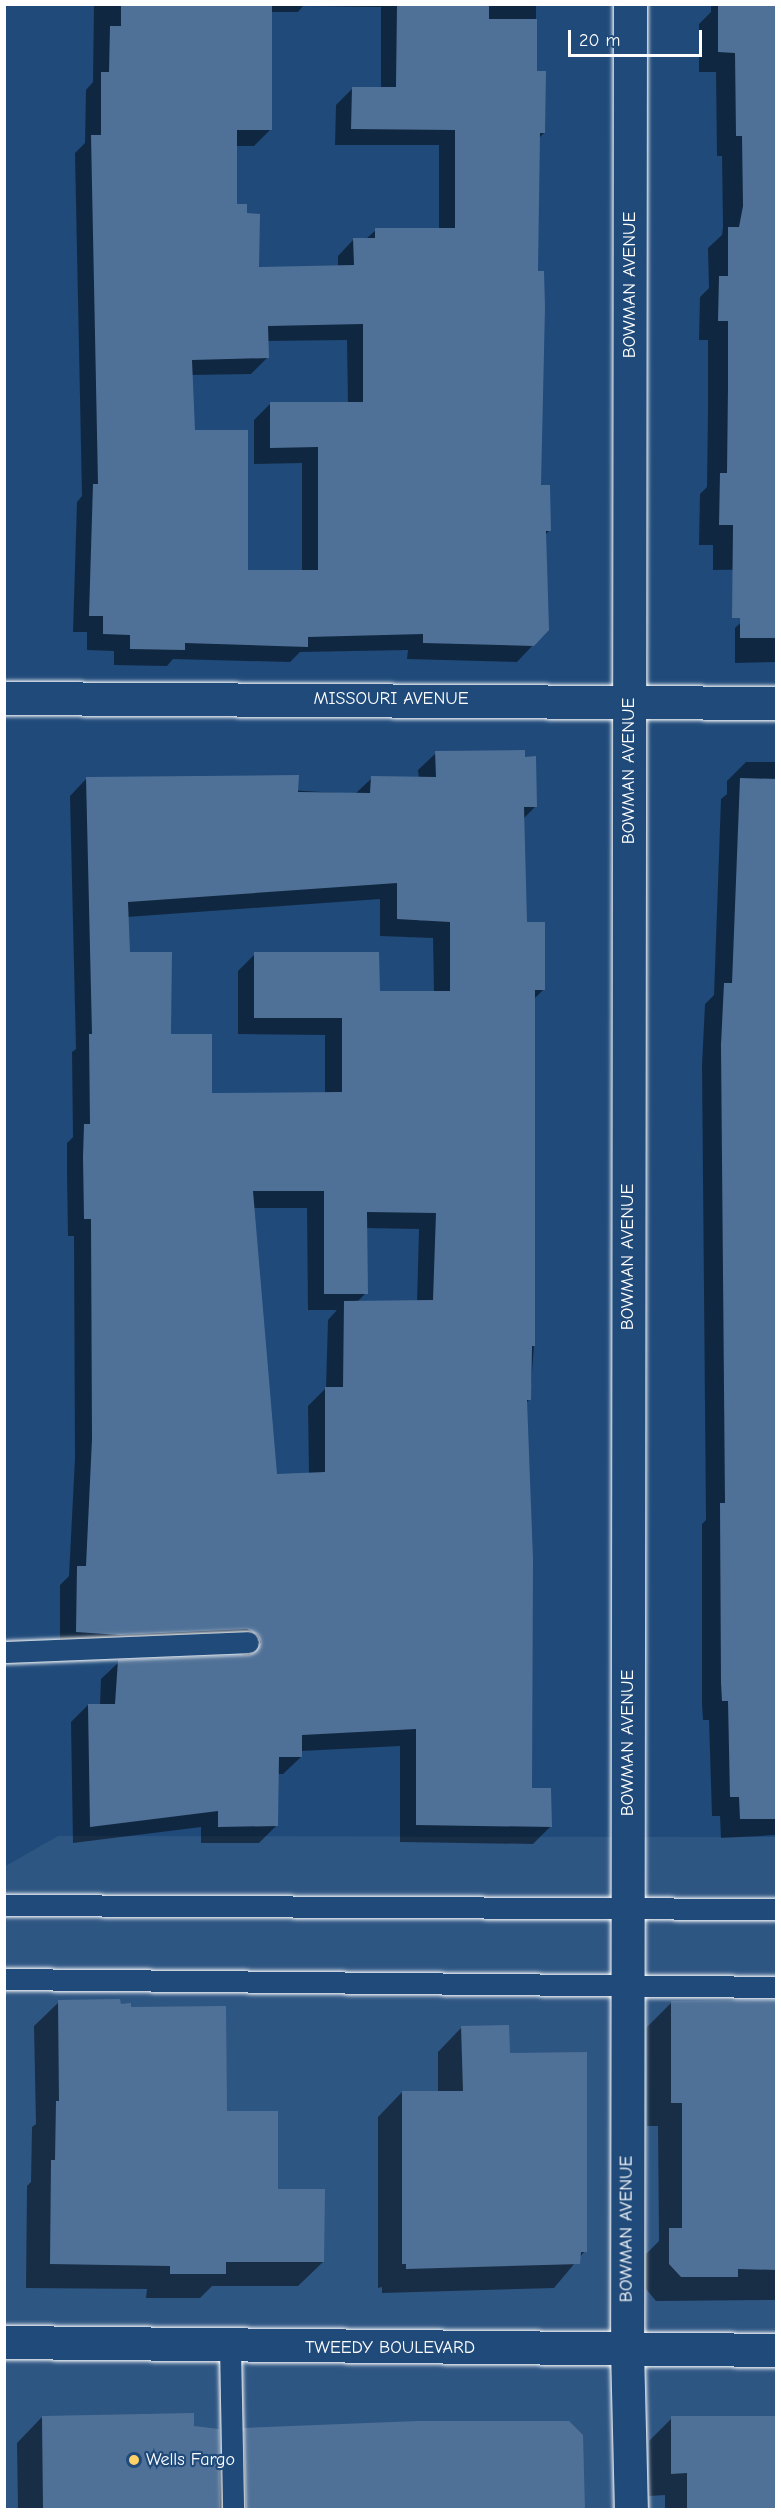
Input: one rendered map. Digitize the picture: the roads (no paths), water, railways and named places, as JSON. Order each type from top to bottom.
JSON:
[{"type":"street","name":"BOWMAN AVENUE","points":[[630,4],[627,2349],[631,2510]]},
{"type":"street","name":"MISSOURI AVENUE","points":[[4,698],[628,700],[777,703]]},
{"type":"street","name":"TWEEDY BOULEVARD","points":[[4,2342],[230,2347],[777,2350]]},
{"type":"lane","points":[[4,1652],[248,1642]]},
{"type":"lane","points":[[4,1905],[777,1909]]},
{"type":"lane","points":[[4,1979],[777,1986]]},
{"type":"lane","points":[[230,2347],[233,2510]]},
{"type":"place","name":"Wells Fargo","points":[[134,2460]]}]
